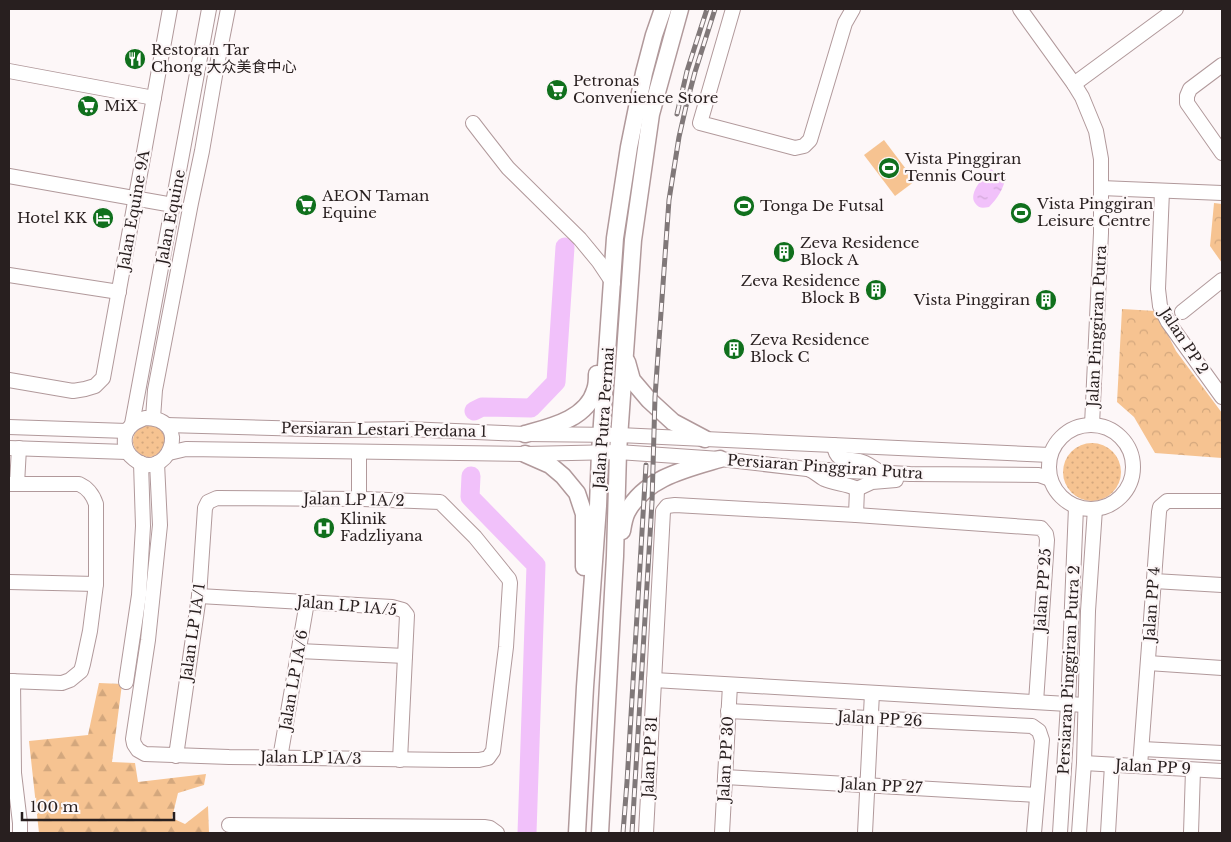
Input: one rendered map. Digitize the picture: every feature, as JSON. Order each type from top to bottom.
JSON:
[{"type":"main road","name":"Jalan Putra Permai","points":[[577,833],[615,238],[628,147],[654,35],[676,9]]},
{"type":"main road","name":"Jalan Putra Permai","points":[[600,833],[615,556],[618,452],[633,240],[652,114],[676,9]]},
{"type":"main road","points":[[525,434],[564,422],[576,415],[589,403],[595,391],[603,329],[610,313]]},
{"type":"main road","points":[[625,355],[632,380],[649,400],[673,422],[704,439]]},
{"type":"main road","points":[[525,454],[550,465],[563,476],[577,493],[584,514],[584,583],[589,639]]},
{"type":"main road","points":[[615,556],[626,514],[635,499],[656,482],[668,476],[720,459]]},
{"type":"street","name":"Jalan Equine 9A","points":[[9,380],[73,391],[95,386],[103,378],[170,9]]},
{"type":"street","name":"Jalan Equine","points":[[130,428],[209,9]]},
{"type":"street","name":"Jalan Equine","points":[[153,418],[155,390],[228,9]]},
{"type":"street","points":[[733,9],[700,123],[795,148],[804,146],[810,140],[845,23],[853,9]]},
{"type":"street","name":"Jalan Pinggiran Putra","points":[[1020,9],[1082,97],[1096,131],[1101,159],[1101,233],[1092,425]]},
{"type":"street","points":[[1074,84],[1176,9]]},
{"type":"street","points":[[1222,65],[1190,89],[1187,103],[1222,153]]},
{"type":"street","points":[[9,72],[154,98]]},
{"type":"street","points":[[473,122],[508,168],[580,238],[599,262],[612,283]]},
{"type":"street","points":[[9,176],[173,205]]},
{"type":"street","points":[[1101,188],[1222,193]]},
{"type":"street","name":"Jalan PP 2","points":[[1162,191],[1158,288],[1160,306],[1168,322],[1222,398]]},
{"type":"street","points":[[9,275],[118,292]]},
{"type":"street","points":[[1182,312],[1222,280]]},
{"type":"street","points":[[9,427],[130,428],[146,418],[153,418],[160,420],[170,431],[172,446],[169,453],[157,463],[141,463],[134,460],[127,452],[124,442],[130,428]]},
{"type":"street","name":"Persiaran Lestari Perdana 1","points":[[166,425],[344,430],[423,429],[525,434],[601,435]]},
{"type":"street","points":[[1092,425],[1106,428],[1118,435],[1127,445],[1132,458],[1133,472],[1129,486],[1121,498],[1109,506],[1096,510],[1076,507],[1064,501],[1055,491],[1048,467],[1050,455],[1062,436],[1071,430],[1081,426],[1092,425]]},
{"type":"street","name":"Persiaran Pinggiran Putra","points":[[601,435],[1050,455]]},
{"type":"street","points":[[834,445],[837,456],[861,461],[880,472]]},
{"type":"street","points":[[20,833],[11,748],[11,681],[62,683],[70,680],[81,671],[90,631],[96,584],[96,504],[90,492],[79,484],[13,484],[14,448],[127,452]]},
{"type":"street","name":"Persiaran Lestari Perdana 1","points":[[169,453],[186,449],[525,454],[600,452]]},
{"type":"street","points":[[359,452],[359,499]]},
{"type":"street","name":"Persiaran Pinggiran Putra","points":[[600,452],[720,459],[807,469],[910,474],[1040,475],[1050,479]]},
{"type":"street","points":[[126,682],[140,595],[143,526],[141,463]]},
{"type":"street","name":"Jalan LP 1A/3","points":[[157,463],[160,526],[148,640],[134,739],[134,744],[138,750],[146,754],[176,756],[400,760],[479,760],[488,758],[493,751]]},
{"type":"street","points":[[807,469],[824,479],[856,489]]},
{"type":"street","points":[[856,489],[872,482],[899,480],[904,475],[910,474]]},
{"type":"street","points":[[856,489],[856,515]]},
{"type":"street","name":"Jalan LP 1A/2","points":[[205,508],[208,502],[217,498],[359,499],[440,502],[475,537],[510,583],[506,647],[493,751]]},
{"type":"street","name":"Jalan PP 4","points":[[1140,766],[1159,512],[1167,501],[1222,501]]},
{"type":"street","name":"Jalan PP 25","points":[[654,680],[663,510],[667,506],[856,515],[1034,526],[1044,531],[1047,540],[1036,702]]},
{"type":"street","name":"Persiaran Pinggiran Putra 2","points":[[1060,833],[1068,704],[1076,507]]},
{"type":"street","name":"Jalan LP 1A/1","points":[[176,756],[199,596],[205,508]]},
{"type":"street","name":"Persiaran Pinggiran Putra 2","points":[[1079,833],[1084,763],[1088,611],[1096,510]]},
{"type":"street","points":[[1154,581],[1222,585]]},
{"type":"street","points":[[9,582],[96,584]]},
{"type":"street","name":"Jalan LP 1A/5","points":[[199,596],[392,607],[404,610],[407,614],[400,760]]},
{"type":"street","name":"Jalan LP 1A/6","points":[[280,758],[307,602]]},
{"type":"street","points":[[299,651],[405,656]]},
{"type":"street","points":[[1148,663],[1222,668]]},
{"type":"street","points":[[654,680],[1086,704]]},
{"type":"street","name":"Jalan PP 31","points":[[646,833],[654,680]]},
{"type":"street","name":"Jalan PP 30","points":[[722,833],[730,685]]},
{"type":"street","points":[[865,833],[872,693]]},
{"type":"street","name":"Jalan PP 26","points":[[728,711],[1032,726],[1039,731],[1042,740],[1037,794]]},
{"type":"street","points":[[1142,749],[1222,753]]},
{"type":"street","name":"Jalan PP 9","points":[[1084,763],[1222,771]]},
{"type":"street","points":[[1108,833],[1112,765]]},
{"type":"street","points":[[1191,833],[1194,770]]},
{"type":"street","name":"Jalan PP 27","points":[[725,777],[1037,794]]},
{"type":"street","points":[[1034,833],[1037,794]]},
{"type":"street","points":[[229,823],[484,827],[490,828],[497,833]]},
{"type":"green space","name":"Vista Pinggiran Tennis Court","points":[[884,140],[915,181],[895,196],[864,155]]},
{"type":"green space","points":[[1214,203],[1222,204],[1222,263],[1210,246]]},
{"type":"green space","points":[[1122,309],[1156,311],[1176,351],[1222,413],[1222,458],[1155,453],[1134,417],[1117,402]]},
{"type":"green space","points":[[149,425],[161,429],[165,441],[161,453],[149,457],[137,453],[133,441],[137,429]]},
{"type":"green space","points":[[1086,443],[1098,443],[1113,451],[1121,466],[1121,478],[1113,493],[1098,501],[1086,501],[1071,493],[1063,478],[1063,466],[1071,451]]},
{"type":"green space","points":[[99,683],[122,684],[112,762],[135,763],[138,782],[206,774],[204,785],[178,793],[172,818],[185,824],[208,806],[209,833],[39,833],[29,741],[88,735]]},
{"type":"water","points":[[991,169],[999,176],[1006,177],[1002,189],[995,200],[989,207],[981,208],[973,199],[975,190]]},
{"type":"waterway","points":[[474,411],[482,407],[531,408],[556,382],[565,247]]},
{"type":"waterway","points":[[471,476],[470,497],[536,565],[527,833]]},
{"type":"railway","points":[[677,114],[687,71],[707,9]]},
{"type":"railway","points":[[632,833],[652,502],[655,397],[669,200],[679,137],[687,102],[715,9]]},
{"type":"railway","points":[[623,833],[646,465]]},
{"type":"place","name":"Restoran Tar Chong 大众美食中心","points":[[135,59]]},
{"type":"place","name":"Petronas Convenience Store","points":[[557,90]]},
{"type":"place","name":"MiX","points":[[88,106]]},
{"type":"place","name":"Vista Pinggiran Tennis Court","points":[[889,168]]},
{"type":"place","name":"AEON Taman Equine","points":[[306,205]]},
{"type":"place","name":"Tonga De Futsal","points":[[744,206]]},
{"type":"place","name":"Vista Pinggiran Leisure Centre","points":[[1021,213]]},
{"type":"place","name":"Hotel KK","points":[[103,218]]},
{"type":"place","name":"Zeva Residence Block A","points":[[784,252]]},
{"type":"place","name":"Zeva Residence Block B","points":[[876,290]]},
{"type":"place","name":"Vista Pinggiran","points":[[1046,300]]},
{"type":"place","name":"Zeva Residence Block C","points":[[734,349]]},
{"type":"place","name":"Klinik Fadzliyana","points":[[324,528]]}]
